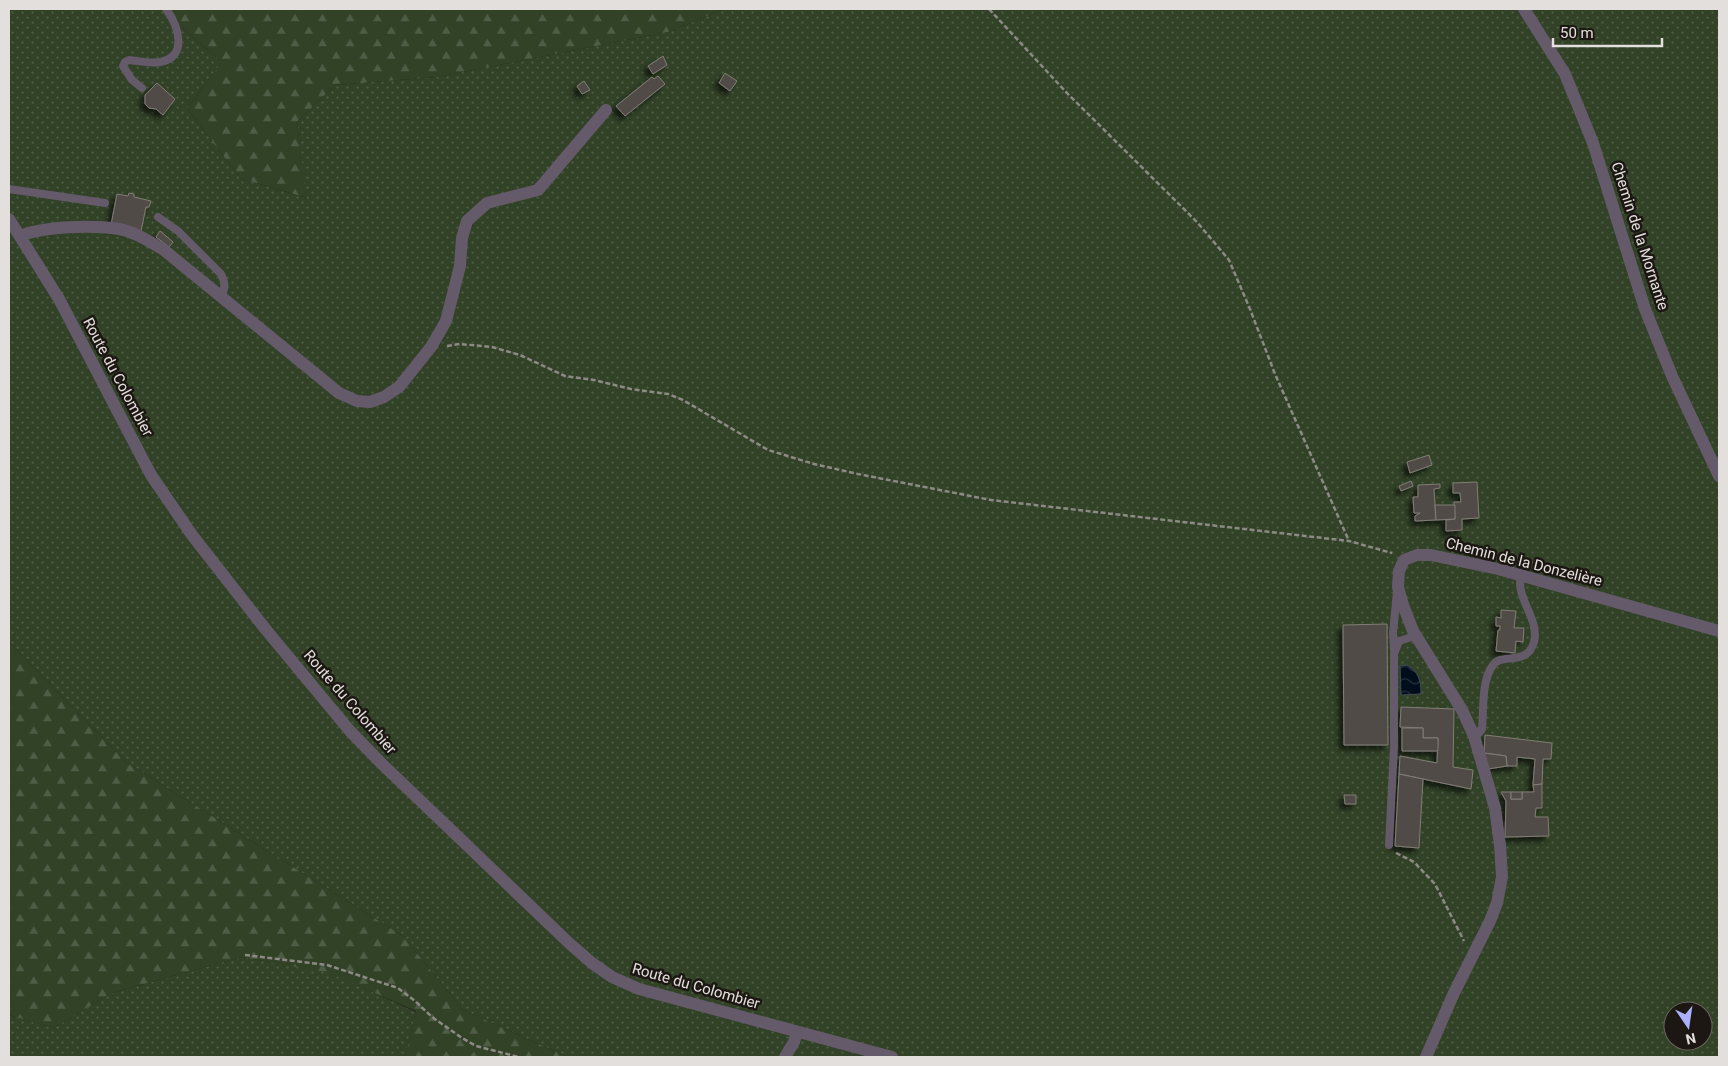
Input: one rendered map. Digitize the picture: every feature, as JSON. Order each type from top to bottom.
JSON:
[{"type":"street","name":"Chemin de la Mornante","points":[[1524,9],[1565,74],[1593,143],[1645,309],[1672,376],[1719,476]]},
{"type":"street","points":[[20,236],[48,229],[95,228],[119,229],[139,236],[164,250],[339,392],[357,401],[370,402],[384,397],[399,387],[431,347],[446,321],[460,266],[462,238],[467,222],[487,202],[538,190],[606,110]]},
{"type":"street","name":"Route du Colombier","points":[[9,219],[59,300],[151,475],[192,535],[267,631],[350,731],[569,943],[612,978],[639,989],[892,1057]]},
{"type":"street","name":"Chemin de la Donzelière","points":[[1404,560],[1417,555],[1431,555],[1521,576],[1719,631]]},
{"type":"street","points":[[1404,560],[1399,571],[1398,588],[1403,605],[1418,638],[1462,710],[1474,736],[1495,808],[1502,877],[1497,903],[1426,1057]]},
{"type":"street","points":[[785,1057],[794,1042],[797,1032]]},
{"type":"lane","points":[[142,88],[132,80],[123,66],[129,60],[157,62],[166,60],[173,55],[178,47],[179,38],[176,27],[166,9]]},
{"type":"lane","points":[[9,189],[104,203]]},
{"type":"lane","points":[[158,218],[178,231],[221,274],[225,288],[221,296]]},
{"type":"lane","points":[[1474,736],[1482,729],[1485,688],[1489,671],[1494,662],[1520,658],[1527,652],[1534,641],[1531,618],[1519,587],[1521,576]]},
{"type":"lane","points":[[1389,845],[1394,746],[1393,633],[1398,588]]},
{"type":"lane","points":[[1394,654],[1399,641],[1412,636],[1418,638]]},
{"type":"path","points":[[989,9],[1066,92],[1197,222],[1229,260],[1275,374],[1349,541]]},
{"type":"path","points":[[431,347],[460,344],[492,348],[520,355],[565,376],[668,394],[683,400],[768,450],[814,464],[858,474],[990,500],[1349,541],[1394,554],[1404,560]]},
{"type":"path","points":[[1389,845],[1393,852],[1408,858],[1421,868],[1435,884],[1465,942],[1475,952]]},
{"type":"path","points":[[245,955],[327,965],[391,985],[415,1000],[432,1017],[476,1046],[519,1057]]},
{"type":"green space","points":[[9,9],[160,9],[222,62],[187,108],[240,178],[306,198],[297,122],[335,85],[437,77],[668,32],[724,9],[1719,9],[1719,1057],[568,1057],[463,1010],[403,936],[126,762],[9,642]]},
{"type":"green space","points":[[160,9],[724,9],[668,32],[437,77],[335,85],[297,122],[307,198],[240,178],[187,108],[222,62]]},
{"type":"green space","points":[[9,642],[126,762],[403,936],[463,1010],[568,1057],[405,1057],[416,1011],[329,973],[241,957],[112,993],[53,1028],[9,1015]]},
{"type":"green space","points":[[241,957],[329,972],[416,1012],[405,1057],[9,1057],[9,1015],[53,1028],[112,993]]},
{"type":"water","points":[[1407,665],[1418,677],[1421,694],[1401,695],[1400,666]]},
{"type":"building","points":[[663,56],[667,65],[653,74],[648,66]]},
{"type":"building","points":[[725,73],[737,81],[730,91],[719,83]]},
{"type":"building","points":[[658,76],[665,84],[625,116],[616,106],[652,77],[654,79]]},
{"type":"building","points":[[584,81],[590,90],[582,94],[577,86]]},
{"type":"building","points":[[157,83],[175,99],[163,115],[145,104],[145,95]]},
{"type":"building","points":[[129,193],[134,194],[134,197],[151,201],[149,207],[146,207],[141,231],[111,225],[117,194],[128,196]]},
{"type":"building","points":[[160,231],[173,242],[169,247],[156,237]]},
{"type":"building","points":[[1429,455],[1432,465],[1410,473],[1407,462]]},
{"type":"building","points":[[1411,481],[1413,486],[1401,491],[1399,486]]},
{"type":"building","points":[[1477,482],[1479,518],[1462,519],[1462,530],[1446,531],[1446,520],[1455,519],[1454,502],[1461,502],[1460,493],[1453,493],[1453,483]]},
{"type":"building","points":[[1440,484],[1440,488],[1434,489],[1436,520],[1415,521],[1415,516],[1420,513],[1414,513],[1413,497],[1418,497],[1418,485]]},
{"type":"building","points":[[1435,505],[1455,505],[1455,519],[1436,520]]},
{"type":"building","points":[[1501,610],[1516,611],[1514,628],[1524,628],[1523,642],[1516,641],[1515,653],[1496,651],[1500,626],[1496,626],[1496,617],[1501,618]]},
{"type":"building","points":[[1387,624],[1388,745],[1344,745],[1343,625]]},
{"type":"building","points":[[1401,707],[1454,709],[1453,767],[1473,770],[1471,789],[1399,774],[1400,756],[1437,763],[1438,738],[1423,738],[1423,728],[1400,727]]},
{"type":"building","points":[[1402,728],[1423,728],[1423,738],[1438,738],[1438,751],[1402,751]]},
{"type":"building","points":[[1485,735],[1552,743],[1551,759],[1543,759],[1542,784],[1533,785],[1535,759],[1517,757],[1517,766],[1507,766],[1506,756],[1484,753]]},
{"type":"building","points":[[1484,753],[1506,756],[1507,766],[1488,769]]},
{"type":"building","points":[[1399,774],[1423,779],[1419,848],[1395,846]]},
{"type":"building","points":[[1542,784],[1542,808],[1536,808],[1535,817],[1548,817],[1549,836],[1505,837],[1506,801],[1501,792],[1511,792],[1511,799],[1522,799],[1522,792],[1534,792],[1533,785]]},
{"type":"building","points":[[1511,792],[1522,792],[1522,799],[1511,799]]},
{"type":"building","points":[[1344,795],[1356,795],[1356,804],[1345,804]]}]
